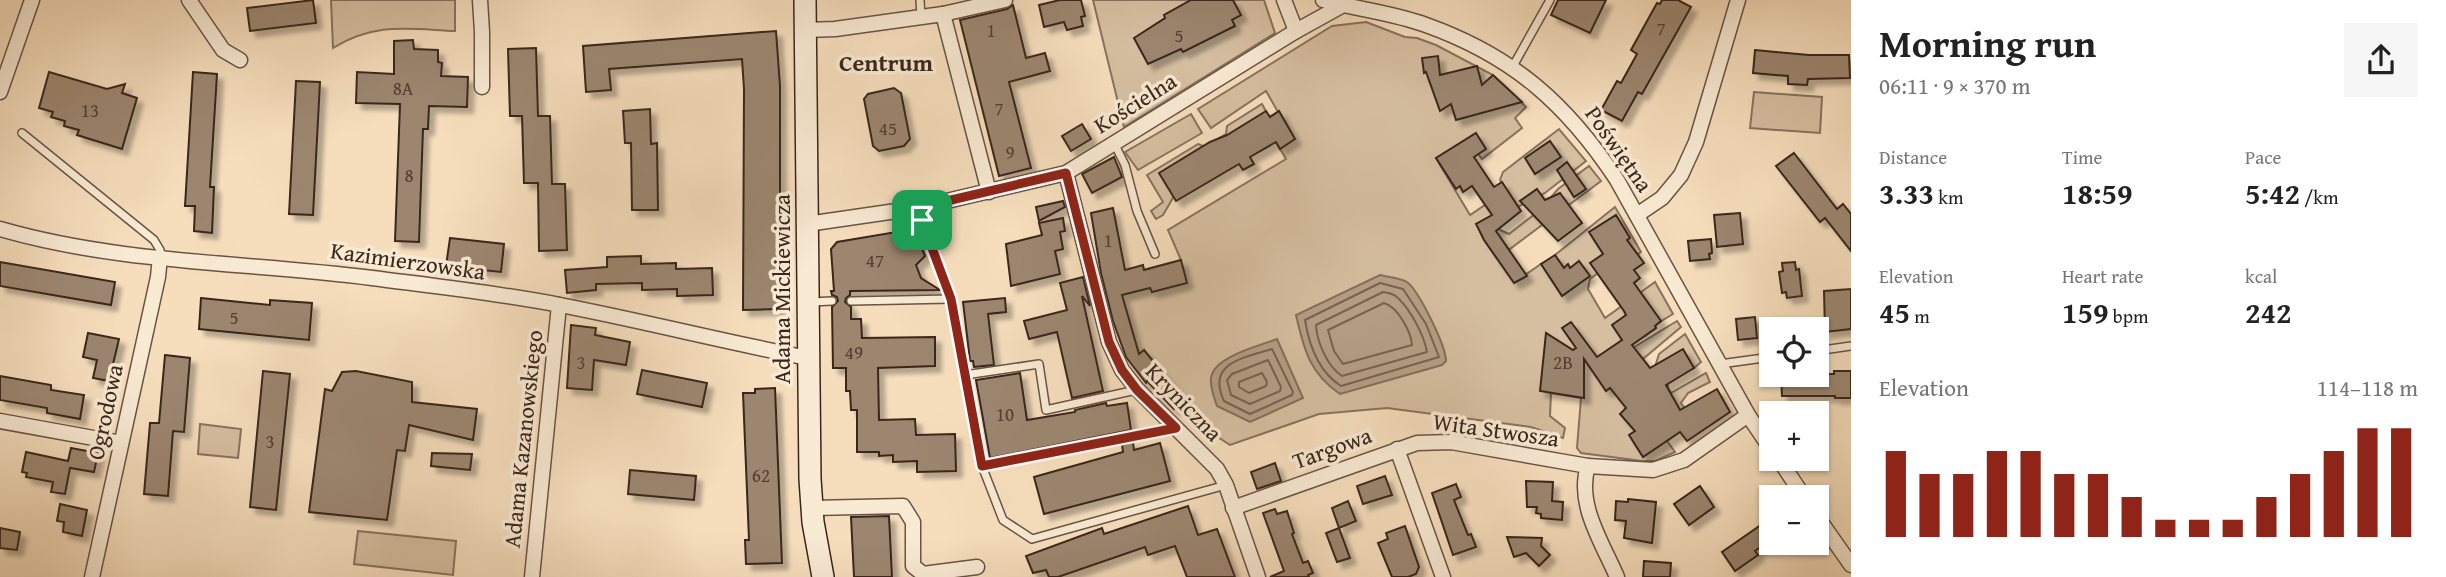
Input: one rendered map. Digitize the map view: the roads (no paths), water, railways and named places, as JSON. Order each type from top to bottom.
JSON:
[{"type":"main road","name":"Adama Mickiewicza","points":[[805,0],[807,302],[812,508],[823,577]]},
{"type":"street","points":[[0,92],[32,0]]},
{"type":"street","points":[[189,0],[223,50],[240,60]]},
{"type":"street","points":[[480,0],[482,87]]},
{"type":"street","points":[[806,30],[835,29],[943,14],[1005,0]]},
{"type":"street","points":[[1284,0],[1296,30]]},
{"type":"street","name":"Poświętna","points":[[1322,0],[1424,24],[1473,44],[1537,86],[1568,114],[1598,152],[1637,215],[1759,431]]},
{"type":"street","points":[[1637,215],[1662,198],[1681,175],[1696,142],[1738,0]]},
{"type":"street","name":"Kościelna","points":[[807,224],[917,208],[1066,173],[1296,30],[1343,5]]},
{"type":"street","points":[[943,14],[989,192]]},
{"type":"street","name":"Kryniczna","points":[[1066,173],[1109,342],[1122,370],[1137,390],[1217,469],[1226,485],[1258,577]]},
{"type":"street","name":"Kazimierzowska","points":[[0,229],[97,250],[339,274],[559,305],[808,358]]},
{"type":"street","name":"Ogrodowa","points":[[92,577],[158,277],[160,257]]},
{"type":"street","name":"Adama Kazanowskiego","points":[[532,577],[559,305]]},
{"type":"street","name":"Wita Stwosza","points":[[1398,449],[1417,443],[1451,442],[1588,466],[1653,470],[1684,460],[1748,415]]},
{"type":"street","points":[[0,421],[121,443]]},
{"type":"street","name":"Targowa","points":[[1233,508],[1398,449],[1443,577]]},
{"type":"street","name":"Wita Stwosza","points":[[1588,466],[1584,479],[1584,495],[1617,577]]},
{"type":"street","points":[[812,508],[903,506],[913,522],[913,566],[923,574],[977,567]]},
{"type":"street","points":[[1829,534],[1851,565]]},
{"type":"lane","points":[[920,0],[921,17]]},
{"type":"lane","points":[[1512,68],[1550,0]]},
{"type":"lane","points":[[22,133],[154,240],[158,244],[160,257]]},
{"type":"lane","points":[[1114,144],[1125,165],[1137,211],[1155,254]]},
{"type":"lane","points":[[917,208],[951,299],[982,466],[1003,520],[1032,538],[1226,485]]},
{"type":"lane","points":[[850,301],[951,299]]},
{"type":"lane","points":[[807,302],[832,301]]},
{"type":"lane","points":[[1829,349],[1851,346]]},
{"type":"lane","points":[[1719,364],[1759,359]]},
{"type":"lane","points":[[965,375],[1039,364],[1046,410],[1137,390]]},
{"type":"lane","points":[[982,466],[1176,428]]},
{"type":"water","points":[[1380,275],[1407,282],[1412,287],[1437,332],[1446,361],[1442,365],[1340,394],[1315,369],[1302,339],[1296,315]]},
{"type":"water","points":[[1277,339],[1303,398],[1250,422],[1217,406],[1211,378],[1220,364],[1238,353]]},
{"type":"district","name":"Centrum","points":[[886,63]]}]
